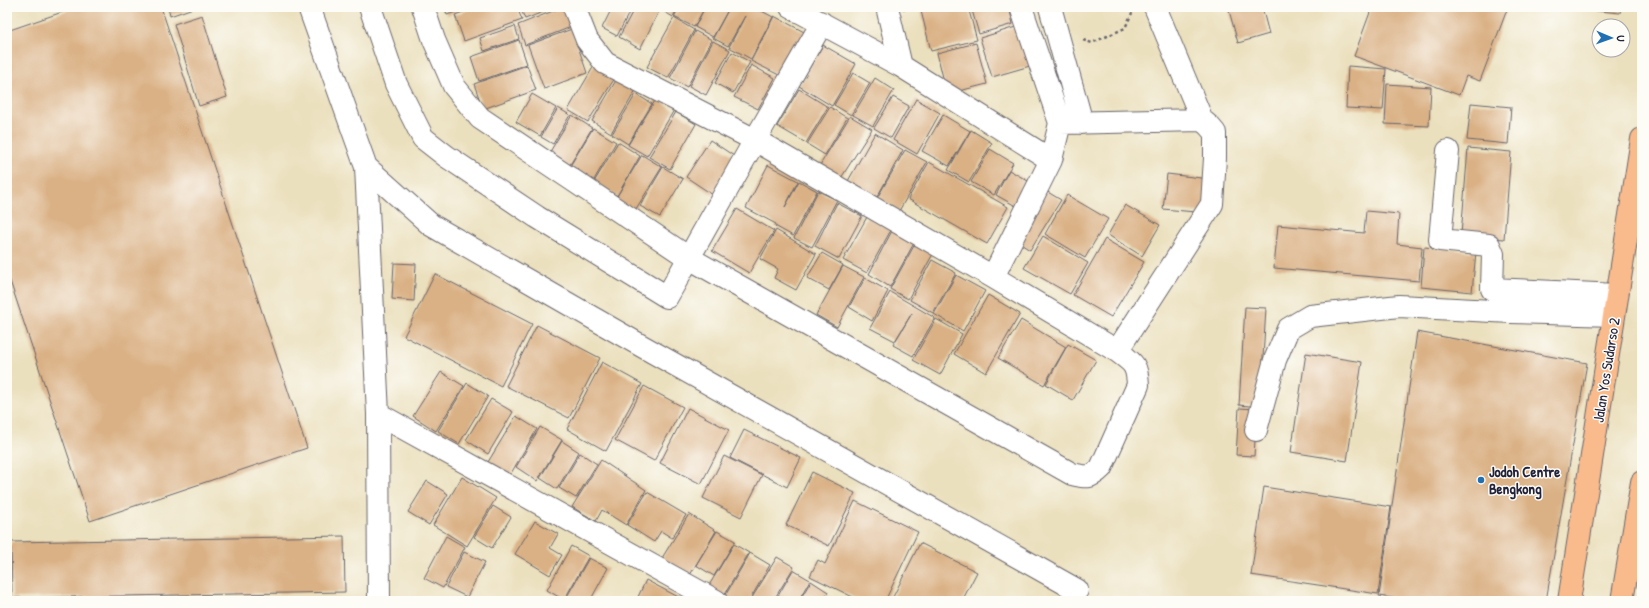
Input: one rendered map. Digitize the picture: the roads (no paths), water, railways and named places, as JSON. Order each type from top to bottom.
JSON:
[{"type":"main road","name":"Jalan Yos Sudarso 2","points":[[1569,601],[1642,139]]},
{"type":"main road","points":[[1622,601],[1642,482]]},
{"type":"street","points":[[309,7],[366,167],[378,414],[379,601]]},
{"type":"street","points":[[370,7],[396,84],[423,138],[446,156],[537,217],[667,297],[822,23]]},
{"type":"street","points":[[423,7],[434,40],[454,86],[480,118],[689,258],[1072,474],[1086,477],[1093,475],[1101,468],[1138,385],[1138,372],[1133,364],[1117,351],[993,277],[755,140],[605,63],[587,40],[574,7]]},
{"type":"street","points":[[791,7],[901,66],[1051,160]]},
{"type":"street","points":[[887,7],[901,66]]},
{"type":"street","points":[[993,277],[1051,160],[1060,123],[1021,7]]},
{"type":"street","points":[[1050,7],[1082,123]]},
{"type":"street","points":[[1117,351],[1212,204],[1216,158],[1215,133],[1210,126],[1202,120],[1155,7]]},
{"type":"street","points":[[1060,123],[1202,120]]},
{"type":"street","points":[[1448,151],[1440,240],[1489,245],[1493,254],[1492,289],[1616,305]]},
{"type":"street","points":[[366,167],[431,225],[640,345],[1077,590]]},
{"type":"street","points":[[1256,430],[1275,360],[1288,329],[1310,316],[1399,306],[1510,312],[1616,305]]},
{"type":"street","points":[[378,414],[716,601]]},
{"type":"place","name":"Jodoh Centre Bengkong","points":[[1481,480]]}]
